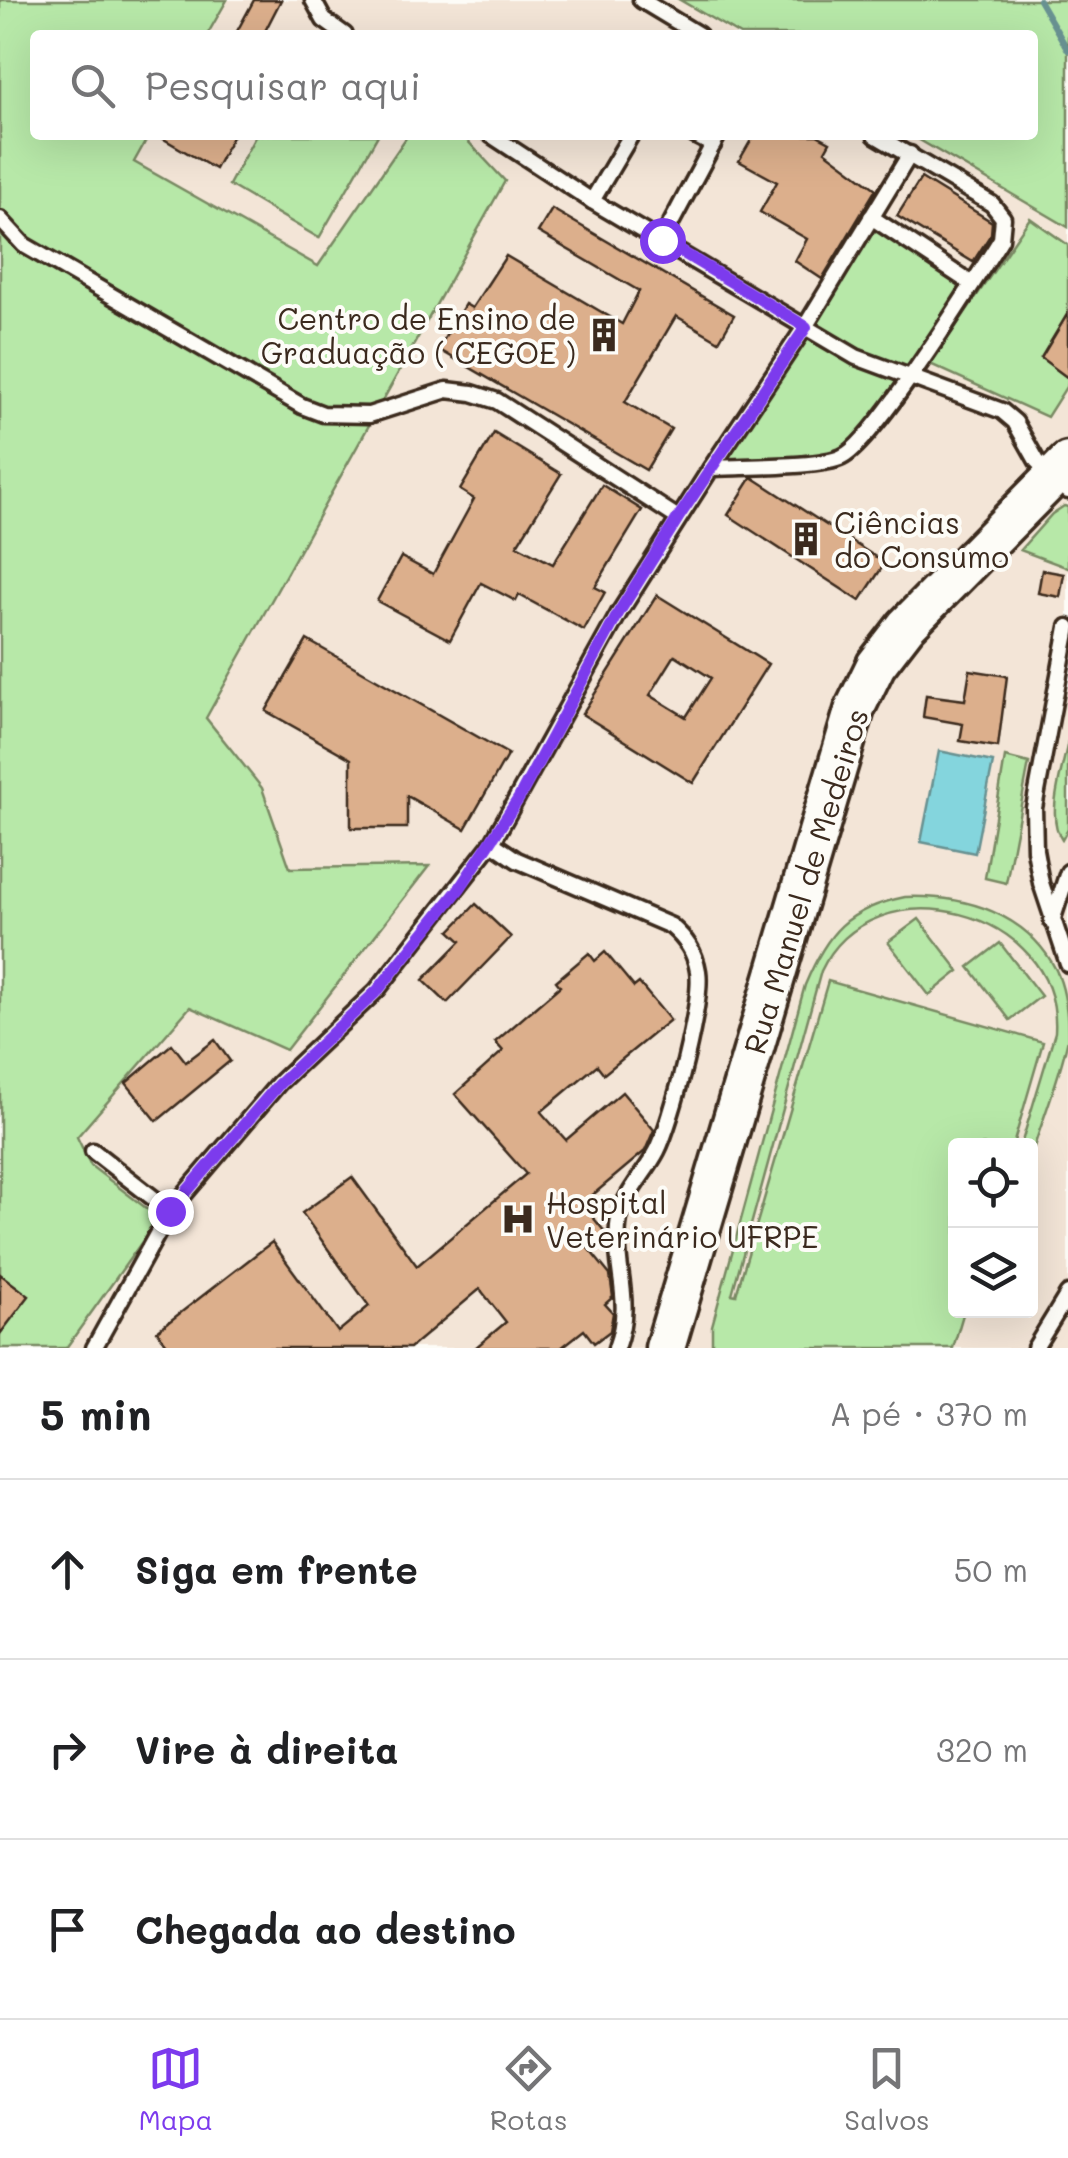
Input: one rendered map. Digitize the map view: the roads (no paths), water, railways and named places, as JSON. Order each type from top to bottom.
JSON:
[{"type":"main road","name":"Rua Manuel de Medeiros","points":[[665,1348],[855,708],[876,665],[906,626],[935,594],[1064,477]]},
{"type":"lane","points":[[313,0],[324,20],[338,30]]},
{"type":"lane","points":[[640,0],[689,30]]},
{"type":"lane","points":[[499,140],[592,201],[856,357],[1002,411],[1015,422],[1037,462],[1064,477]]},
{"type":"lane","points":[[592,201],[628,140]]},
{"type":"lane","points":[[662,240],[716,140]]},
{"type":"lane","points":[[712,468],[844,457],[859,445],[910,375],[1001,239],[1003,218],[992,204],[884,140]]},
{"type":"lane","points":[[94,1348],[170,1211],[279,1084],[378,990],[492,843],[619,612],[806,327],[910,154]]},
{"type":"lane","points":[[870,218],[972,284]]},
{"type":"lane","points":[[0,219],[24,244],[302,406],[323,414],[369,415],[448,390],[472,393],[497,401],[678,518]]},
{"type":"lane","points":[[1068,627],[1034,808],[1035,850],[1052,922],[1068,964]]},
{"type":"lane","points":[[492,843],[517,860],[671,926],[685,938],[695,956],[698,993],[679,1086],[657,1151],[622,1208],[618,1227],[626,1307],[616,1348]]},
{"type":"lane","points":[[1052,922],[1068,872]]},
{"type":"lane","points":[[92,1151],[170,1211]]},
{"type":"lane","points":[[1035,1348],[1067,1298]]},
{"type":"water","points":[[939,751],[993,762],[975,853],[921,842]]},
{"type":"waterway","points":[[1039,0],[1068,50]]},
{"type":"place","name":"Centro de Ensino de Graduação ( CEGOE )","points":[[604,335]]},
{"type":"place","name":"Ciências do Consumo","points":[[806,539]]},
{"type":"place","name":"Hospital Veterinário UFRPE","points":[[518,1219]]}]
